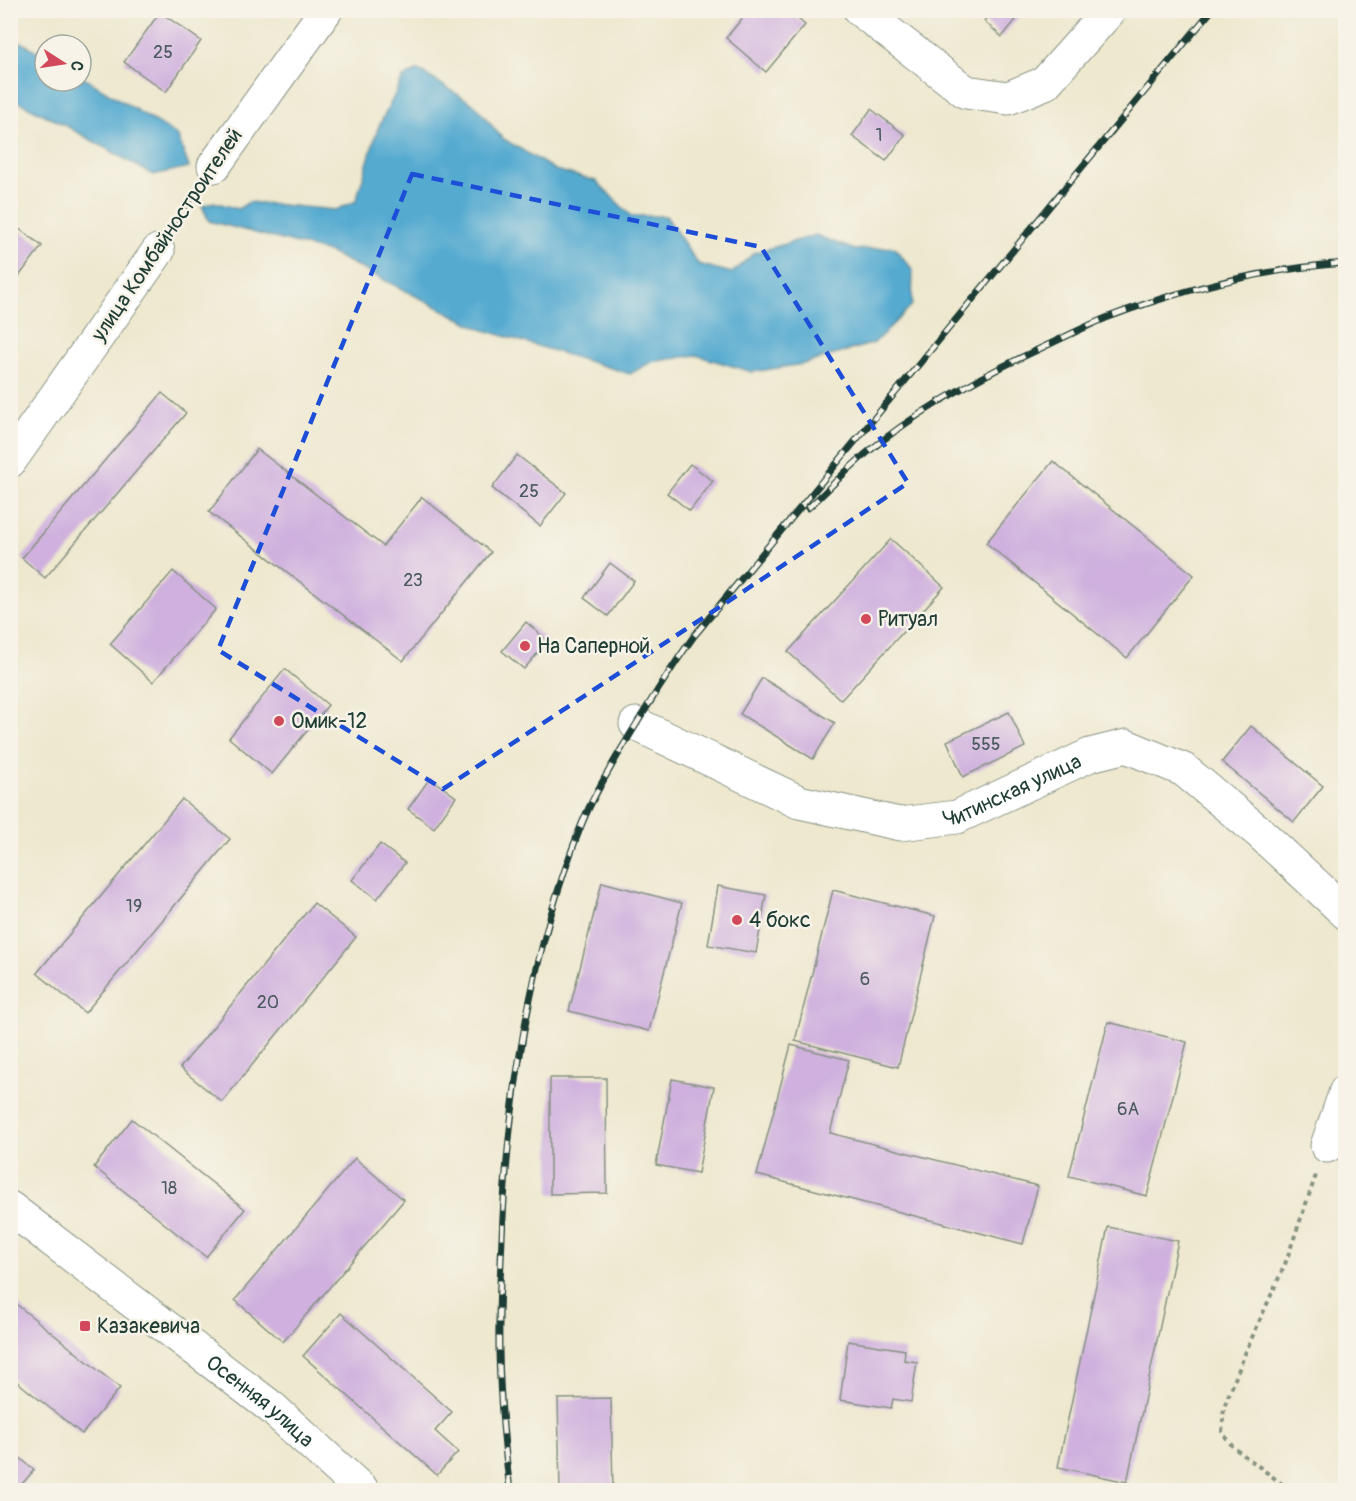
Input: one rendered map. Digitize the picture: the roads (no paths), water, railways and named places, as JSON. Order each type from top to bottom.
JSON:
[{"type":"street","name":"улица Комбайностроителей","points":[[214,166],[326,10]]},
{"type":"street","points":[[860,10],[966,92],[1008,98],[1045,83],[1110,10]]},
{"type":"street","name":"улица Комбайностроителей","points":[[10,461],[158,251]]},
{"type":"street","name":"Читинская улица","points":[[636,724],[799,802],[900,824],[957,817],[1090,755],[1126,746],[1184,770],[1259,832],[1346,913]]},
{"type":"street","points":[[1327,1146],[1346,1091]]},
{"type":"street","name":"Осенняя улица","points":[[10,1208],[271,1407],[362,1491]]},
{"type":"water","points":[[10,36],[33,49],[33,93],[93,93],[93,83],[177,135],[189,167],[153,175],[63,124],[11,98]]},
{"type":"water","points":[[418,70],[475,105],[502,138],[555,170],[596,181],[631,216],[666,216],[698,264],[732,273],[754,253],[816,235],[855,250],[894,247],[913,270],[912,305],[874,343],[803,364],[752,372],[696,355],[651,362],[630,374],[481,329],[329,252],[209,221],[202,206],[214,202],[238,209],[249,202],[336,210],[356,201],[378,128],[403,78]]},
{"type":"railway","points":[[510,1490],[499,1365],[499,1302],[505,1185],[516,1080],[524,1028],[548,926],[563,876],[589,808],[635,727],[694,636],[1212,10]]},
{"type":"railway","points":[[808,508],[853,465],[907,422],[992,372],[1088,326],[1194,289],[1255,275],[1346,263]]},
{"type":"place","name":"Ритуал","points":[[866,619]]},
{"type":"place","name":"На Саперной","points":[[525,646]]},
{"type":"place","name":"Омик-12","points":[[279,721]]},
{"type":"place","name":"4 бокс","points":[[737,920]]},
{"type":"place","name":"Казакевича","points":[[85,1326]]}]
